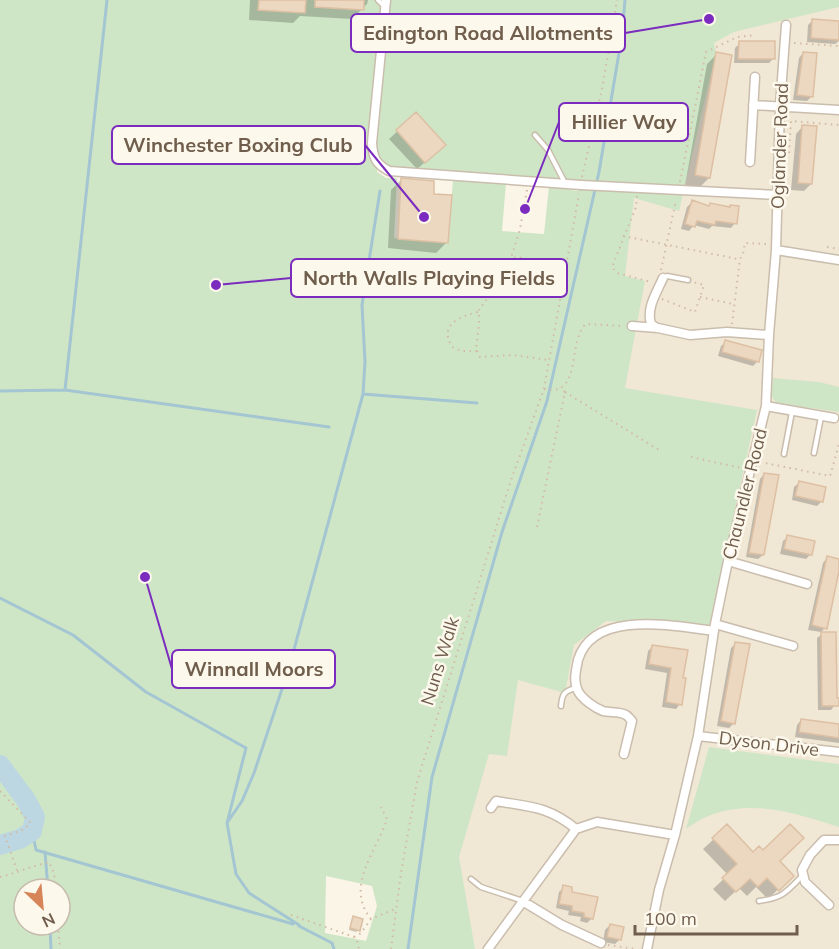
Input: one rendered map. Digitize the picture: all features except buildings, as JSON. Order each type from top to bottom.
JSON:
[{"type":"street","points":[[386,4],[372,143],[373,156],[378,165],[389,171],[580,185],[778,195]]},
{"type":"street","name":"Oglander Road","points":[[776,247],[780,106],[786,25]]},
{"type":"street","points":[[750,162],[754,77]]},
{"type":"street","points":[[753,105],[839,110]]},
{"type":"street","points":[[776,247],[839,260]]},
{"type":"street","name":"Chaundler Road","points":[[647,949],[659,890],[675,835],[698,736],[714,628],[766,406],[776,247]]},
{"type":"street","points":[[658,328],[651,324],[649,317],[650,308],[661,281]]},
{"type":"street","points":[[632,326],[658,328],[690,335],[732,333],[769,335]]},
{"type":"street","points":[[766,406],[834,418]]},
{"type":"street","points":[[728,561],[807,584]]},
{"type":"street","points":[[624,754],[632,722],[626,714],[603,711],[586,700],[578,691],[574,673],[582,648],[591,639],[609,628],[626,625],[714,628],[793,646]]},
{"type":"street","name":"Dyson Drive","points":[[698,736],[839,752]]},
{"type":"street","points":[[491,808],[496,801],[542,809],[560,816],[576,829]]},
{"type":"street","points":[[488,949],[576,829],[597,822],[675,835]]},
{"type":"street","points":[[829,905],[805,882],[802,875],[805,863],[824,840],[839,840]]},
{"type":"street","points":[[524,902],[562,925],[601,943]]},
{"type":"lane","points":[[378,0],[386,4]]},
{"type":"lane","points":[[535,135],[548,150],[566,184]]},
{"type":"lane","points":[[661,281],[667,276],[688,280]]},
{"type":"lane","points":[[784,454],[792,411]]},
{"type":"lane","points":[[814,453],[821,416]]},
{"type":"lane","points":[[561,706],[563,694],[567,690],[578,687]]},
{"type":"lane","points":[[759,901],[783,896],[802,875]]},
{"type":"lane","points":[[471,879],[481,886],[524,902]]},
{"type":"path","name":"Nuns Walk","points":[[392,949],[396,909],[417,782],[510,483],[546,389],[548,360],[560,306],[580,185],[603,84],[617,0]]},
{"type":"path","points":[[675,181],[680,182],[706,52],[737,37],[756,35]]},
{"type":"path","points":[[785,42],[839,46]]},
{"type":"path","points":[[789,156],[791,121],[839,125]]},
{"type":"path","points":[[529,181],[510,268],[493,285],[478,312],[477,351],[480,357],[513,354],[548,360]]},
{"type":"path","points":[[638,188],[636,207],[612,267],[616,273],[661,281],[661,270],[678,194]]},
{"type":"path","points":[[623,236],[740,259]]},
{"type":"path","points":[[732,333],[740,259],[745,243],[776,247]]},
{"type":"path","points":[[827,248],[839,249]]},
{"type":"path","points":[[504,275],[518,284],[531,278],[529,265],[520,257],[511,258]]},
{"type":"path","points":[[655,296],[695,312],[704,285],[688,280]]},
{"type":"path","points":[[700,297],[734,304]]},
{"type":"path","points":[[477,351],[461,351],[452,347],[447,339],[448,330],[455,321],[478,312]]},
{"type":"path","points":[[558,389],[570,378],[580,330],[586,324],[632,326]]},
{"type":"path","points":[[546,389],[558,389],[565,392],[659,450]]},
{"type":"path","points":[[537,527],[565,392]]},
{"type":"path","points":[[757,461],[830,476],[839,444]]},
{"type":"path","points":[[691,457],[741,468]]},
{"type":"path","points":[[0,791],[30,822],[25,829],[5,836],[18,873]]},
{"type":"path","points":[[371,919],[363,904],[361,886],[364,867],[382,836],[387,819],[381,807]]},
{"type":"path","points":[[0,877],[49,862],[54,877]]},
{"type":"path","points":[[354,937],[361,933],[371,919],[396,909]]},
{"type":"path","points":[[291,915],[354,937],[357,940],[358,949]]},
{"type":"path","points":[[601,943],[635,949]]},
{"type":"shaded area","points":[[839,0],[839,949],[409,949],[630,35]]},
{"type":"green space","points":[[0,0],[839,0],[839,7],[734,32],[714,43],[716,52],[679,211],[634,198],[625,276],[645,281],[625,388],[757,410],[709,626],[606,621],[574,645],[565,693],[518,680],[507,756],[489,754],[459,857],[475,949],[0,949]],"holes":[[[378,165],[389,171],[580,185],[577,191],[549,186],[544,234],[502,231],[506,183],[453,179],[448,243],[394,238],[397,178],[386,178],[377,172]],[[326,876],[372,886],[377,906],[366,941],[325,933]]]},
{"type":"green space","points":[[773,378],[819,382],[839,387],[839,412],[776,403],[771,395]]},
{"type":"green space","points":[[709,747],[839,764],[839,827],[789,813],[756,808],[723,811],[703,818],[686,829]]},
{"type":"waterway","points":[[107,0],[65,390],[329,427]]},
{"type":"waterway","points":[[408,949],[432,777],[502,532],[547,401],[599,172],[622,35],[625,0]]},
{"type":"waterway","points":[[227,823],[242,801],[254,773],[289,668],[363,394],[365,362],[362,305],[380,191]]},
{"type":"waterway","points":[[0,391],[65,390]]},
{"type":"waterway","points":[[363,394],[477,403]]},
{"type":"waterway","points":[[0,598],[73,635],[146,692],[246,748],[227,823],[236,874],[249,893],[299,925]]},
{"type":"waterway","points":[[0,765],[26,800],[35,817],[32,831],[20,839],[0,845]]},
{"type":"waterway","points":[[32,831],[36,850],[293,924]]},
{"type":"waterway","points":[[45,852],[47,877]]},
{"type":"waterway","points":[[299,926],[332,943],[334,949]]},
{"type":"waterway","points":[[50,937],[51,949]]},
{"type":"place","name":"Edington Road Allotments","points":[[709,19]]},
{"type":"place","name":"Hillier Way","points":[[525,209]]},
{"type":"place","name":"Winchester Boxing Club","points":[[424,217]]},
{"type":"place","name":"North Walls Playing Fields","points":[[216,285]]},
{"type":"place","name":"Winnall Moors","points":[[145,577]]}]
